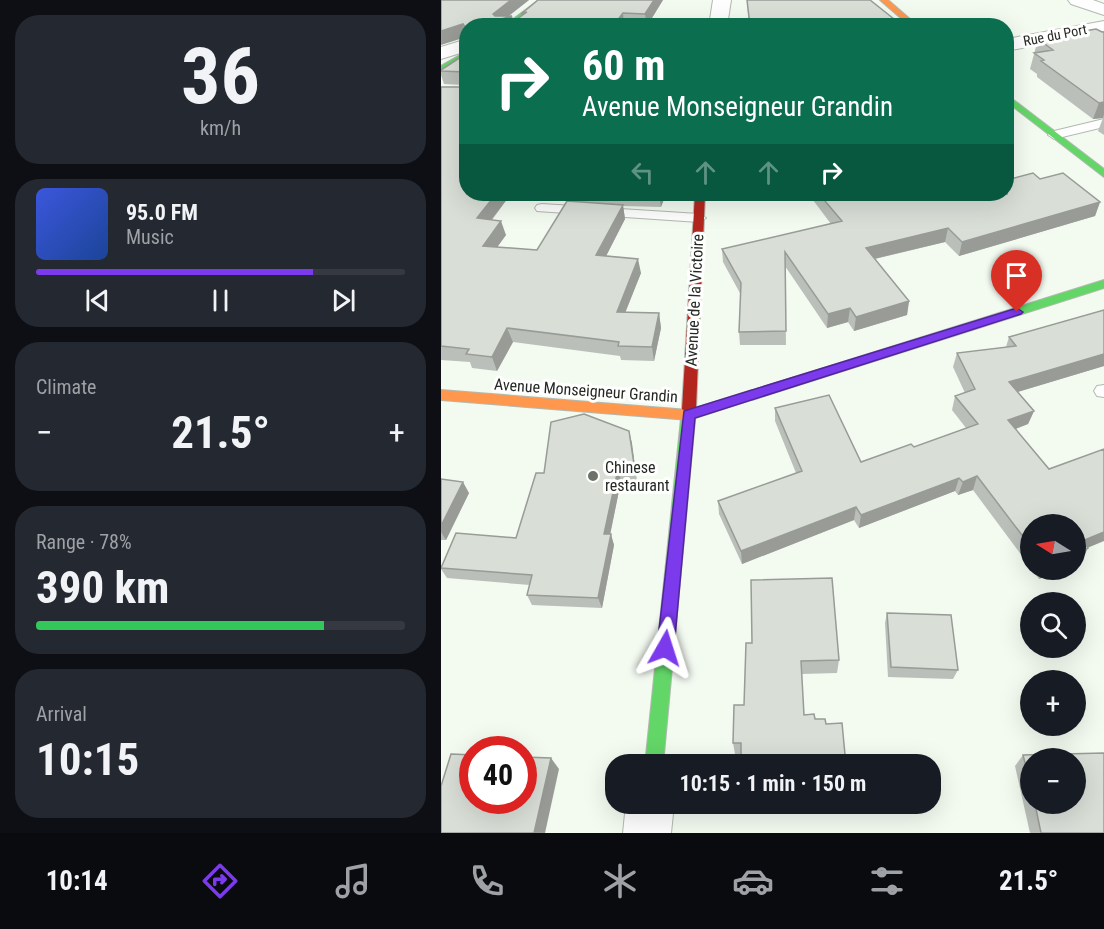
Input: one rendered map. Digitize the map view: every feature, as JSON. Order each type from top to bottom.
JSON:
[{"type":"street","points":[[518,18],[544,0]]},
{"type":"street","points":[[719,18],[722,0]]},
{"type":"street","points":[[884,0],[905,18]]},
{"type":"street","points":[[1077,0],[1104,10]]},
{"type":"street","name":"Rue du Port","points":[[1014,44],[1104,26]]},
{"type":"street","points":[[441,52],[459,47]]},
{"type":"street","points":[[441,69],[459,58]]},
{"type":"street","points":[[1014,104],[1104,174]]},
{"type":"street","name":"Avenue de la Victoire","points":[[655,754],[689,414],[700,201]]},
{"type":"street","name":"Avenue Monseigneur Grandin","points":[[441,395],[689,414],[1104,284]]},
{"type":"street","points":[[647,833],[649,814]]},
{"type":"lane","points":[[1054,135],[1104,123]]},
{"type":"lane","points":[[541,208],[699,218]]},
{"type":"building","points":[[441,0],[511,0],[493,14],[512,16],[459,18],[459,25],[441,31]]},
{"type":"building","points":[[538,0],[654,0],[645,14],[623,13],[619,18],[518,18],[527,12],[521,14]]},
{"type":"building","points":[[747,0],[870,0],[893,18],[749,18]]},
{"type":"building","points":[[1096,29],[1104,32],[1104,102],[1099,103],[1041,61],[1044,60],[1034,53],[1053,50],[1038,39]]},
{"type":"building","points":[[459,58],[459,72],[441,70]]},
{"type":"building","points":[[441,87],[459,87],[459,201],[490,201],[477,218],[501,221],[483,246],[537,250],[567,201],[623,205],[596,255],[638,259],[617,312],[659,313],[652,347],[618,346],[619,342],[507,328],[492,357],[466,354],[469,349],[441,346]]},
{"type":"building","points":[[1033,173],[1040,179],[1063,173],[1100,202],[962,242],[948,228],[866,248],[909,301],[856,317],[850,308],[828,314],[785,252],[786,331],[739,332],[741,283],[722,249],[842,221],[825,201],[1014,201],[1014,178]]},
{"type":"building","points":[[1104,310],[1104,354],[1009,382],[1034,411],[1008,420],[1049,469],[1104,449],[1104,532],[1086,539],[1086,514],[1020,514],[1020,533],[977,476],[963,482],[959,478],[861,515],[856,507],[741,551],[718,501],[802,471],[775,408],[829,395],[861,462],[911,444],[914,447],[978,424],[955,396],[975,389],[957,353],[1016,346],[1009,337]]},
{"type":"building","points":[[584,414],[629,431],[635,471],[618,469],[604,534],[611,534],[598,598],[527,595],[532,575],[441,568],[456,533],[516,538],[536,473],[544,473],[551,422]]},
{"type":"building","points":[[441,479],[463,482],[441,526]]},
{"type":"building","points":[[832,578],[839,660],[801,661],[804,715],[814,714],[815,719],[825,719],[826,724],[842,723],[845,754],[741,754],[741,743],[733,743],[734,705],[744,705],[746,643],[752,643],[751,580]]},
{"type":"building","points":[[887,613],[951,615],[958,670],[891,667]]},
{"type":"building","points":[[1086,753],[1104,753],[1104,833],[1041,833],[1037,814],[1086,814]]},
{"type":"building","points":[[451,754],[459,754],[459,814],[537,814],[537,758],[551,758],[534,833],[441,833],[441,786]]},
{"type":"traffic: fast","points":[[518,18],[544,0]]},
{"type":"traffic: fast","points":[[441,69],[459,58]]},
{"type":"traffic: fast","points":[[1014,103],[1104,174]]},
{"type":"traffic: fast","points":[[752,395],[1104,284]]},
{"type":"traffic: fast","points":[[655,754],[689,409]]},
{"type":"traffic: slow","points":[[884,0],[905,18]]},
{"type":"traffic: slow","points":[[441,395],[689,415],[752,395]]},
{"type":"traffic: jam","points":[[689,409],[700,201]]},
{"type":"place","name":"Chinese restaurant","points":[[593,476]]},
{"type":"route","points":[[665,648],[689,414],[1017,312]]}]
